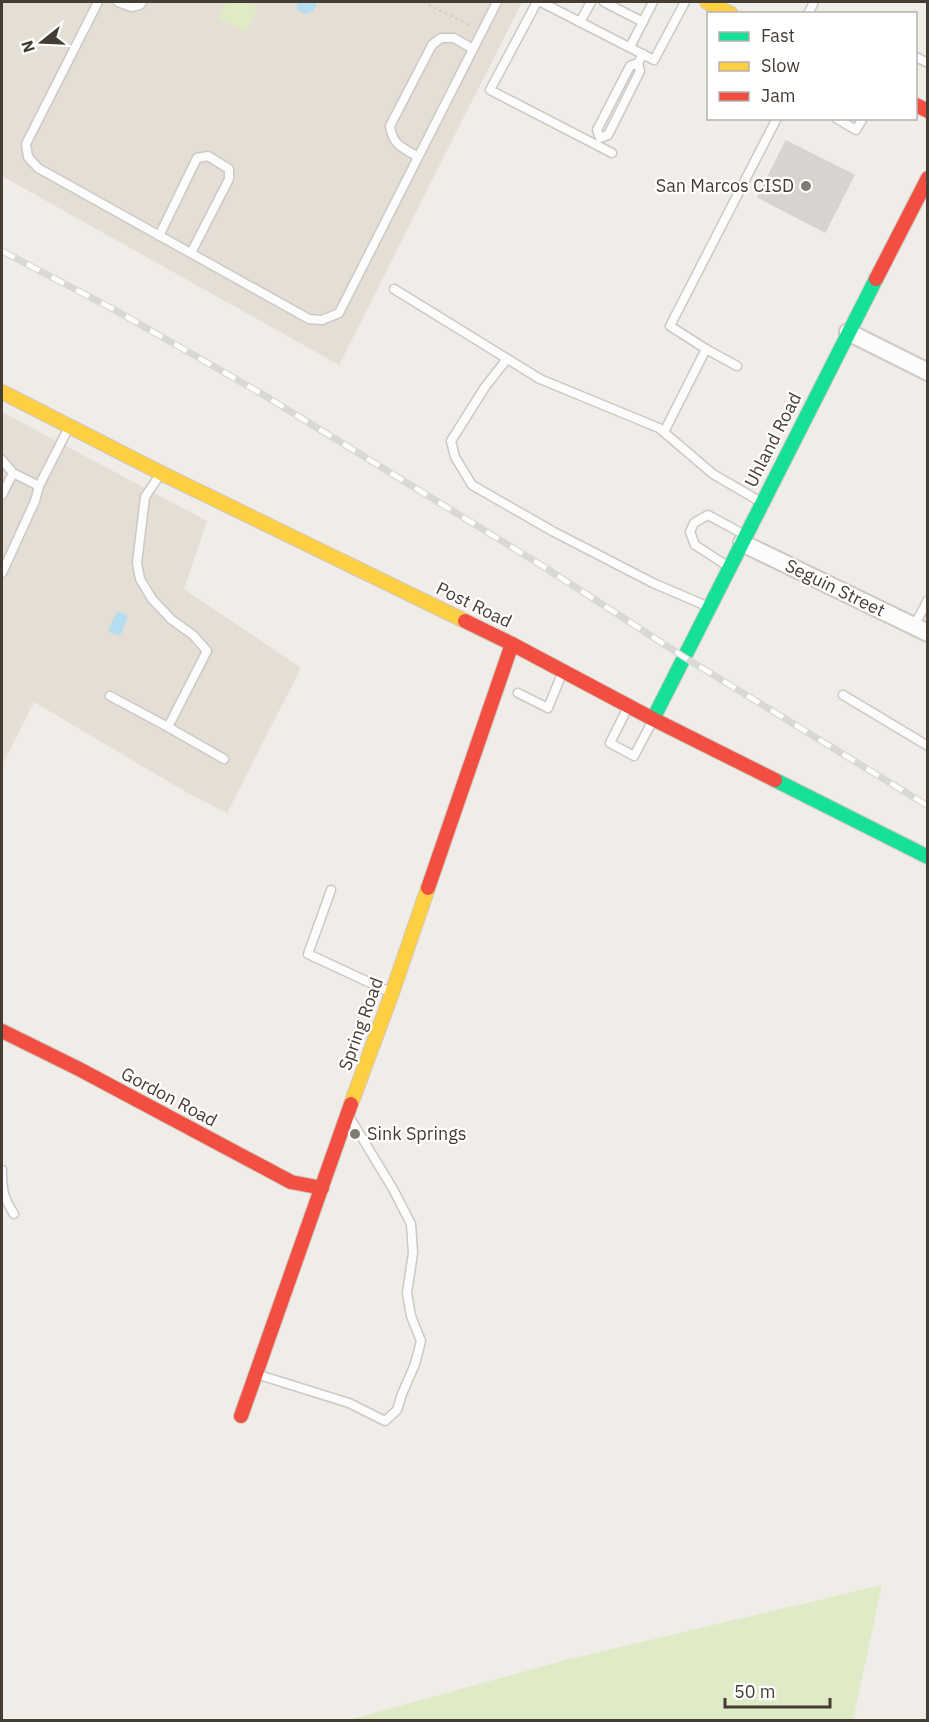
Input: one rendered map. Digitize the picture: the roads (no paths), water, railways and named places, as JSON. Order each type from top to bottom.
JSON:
[{"type":"street","points":[[707,2],[727,12]]},
{"type":"street","name":"Uhland Road","points":[[653,719],[927,178]]},
{"type":"street","points":[[848,332],[927,372]]},
{"type":"street","name":"Post Road","points":[[2,392],[161,473],[512,644],[653,719],[927,857]]},
{"type":"street","name":"Seguin Street","points":[[744,539],[921,630]]},
{"type":"street","name":"Spring Road","points":[[241,1416],[392,993],[512,644]]},
{"type":"street","name":"Gordon Road","points":[[2,1031],[79,1069],[291,1182],[322,1188]]},
{"type":"lane","points":[[98,2],[26,144],[28,156],[38,168],[159,236],[309,319],[322,320],[339,313],[497,2]]},
{"type":"lane","points":[[118,2],[131,7],[140,5],[142,2]]},
{"type":"lane","points":[[612,153],[598,142],[490,90],[539,2],[565,9],[580,22],[654,60],[685,2]]},
{"type":"lane","points":[[580,22],[591,2]]},
{"type":"lane","points":[[604,2],[643,22]]},
{"type":"lane","points":[[630,47],[653,2]]},
{"type":"lane","points":[[418,157],[398,145],[392,138],[390,126],[432,45],[441,38],[454,38],[473,49]]},
{"type":"lane","points":[[598,142],[597,130],[630,66],[638,63],[643,54]]},
{"type":"lane","points":[[736,366],[670,326],[776,120]]},
{"type":"lane","points":[[839,120],[856,130],[862,120]]},
{"type":"lane","points":[[159,236],[197,158],[208,156],[229,169],[229,179],[191,253]]},
{"type":"lane","points":[[394,289],[540,379],[659,428],[714,474],[762,502]]},
{"type":"lane","points":[[664,432],[706,349]]},
{"type":"lane","points":[[507,359],[485,387],[451,441],[455,457],[472,485],[554,532],[652,583],[709,608]]},
{"type":"lane","points":[[2,573],[35,501],[39,486],[69,427]]},
{"type":"lane","points":[[2,460],[13,473],[39,486]]},
{"type":"lane","points":[[2,495],[13,473]]},
{"type":"lane","points":[[161,473],[145,497],[137,563],[140,579],[152,599],[172,620],[194,635],[207,651],[168,728]]},
{"type":"lane","points":[[730,567],[695,545],[690,532],[694,523],[708,515],[744,539]]},
{"type":"lane","points":[[921,630],[927,600]]},
{"type":"lane","points":[[518,693],[548,708],[563,671]]},
{"type":"lane","points":[[843,695],[927,746]]},
{"type":"lane","points":[[110,696],[224,759]]},
{"type":"lane","points":[[628,706],[610,743],[634,756],[653,719]]},
{"type":"lane","points":[[331,890],[308,954],[392,993]]},
{"type":"lane","points":[[255,1374],[349,1403],[385,1421],[397,1410],[415,1364],[422,1341],[411,1316],[407,1293],[413,1252],[411,1224],[393,1189],[347,1114]]},
{"type":"lane","points":[[2,1170],[3,1196],[14,1214]]},
{"type":"water","points":[[296,2],[316,2],[316,7],[312,12],[305,14],[298,10]]},
{"type":"water","points":[[117,611],[128,616],[121,634],[117,635],[108,631]]},
{"type":"railway","points":[[2,251],[113,309],[262,394],[928,806]]},
{"type":"place","name":"San Marcos CISD","points":[[806,186]]},
{"type":"place","name":"Sink Springs","points":[[355,1134]]}]
